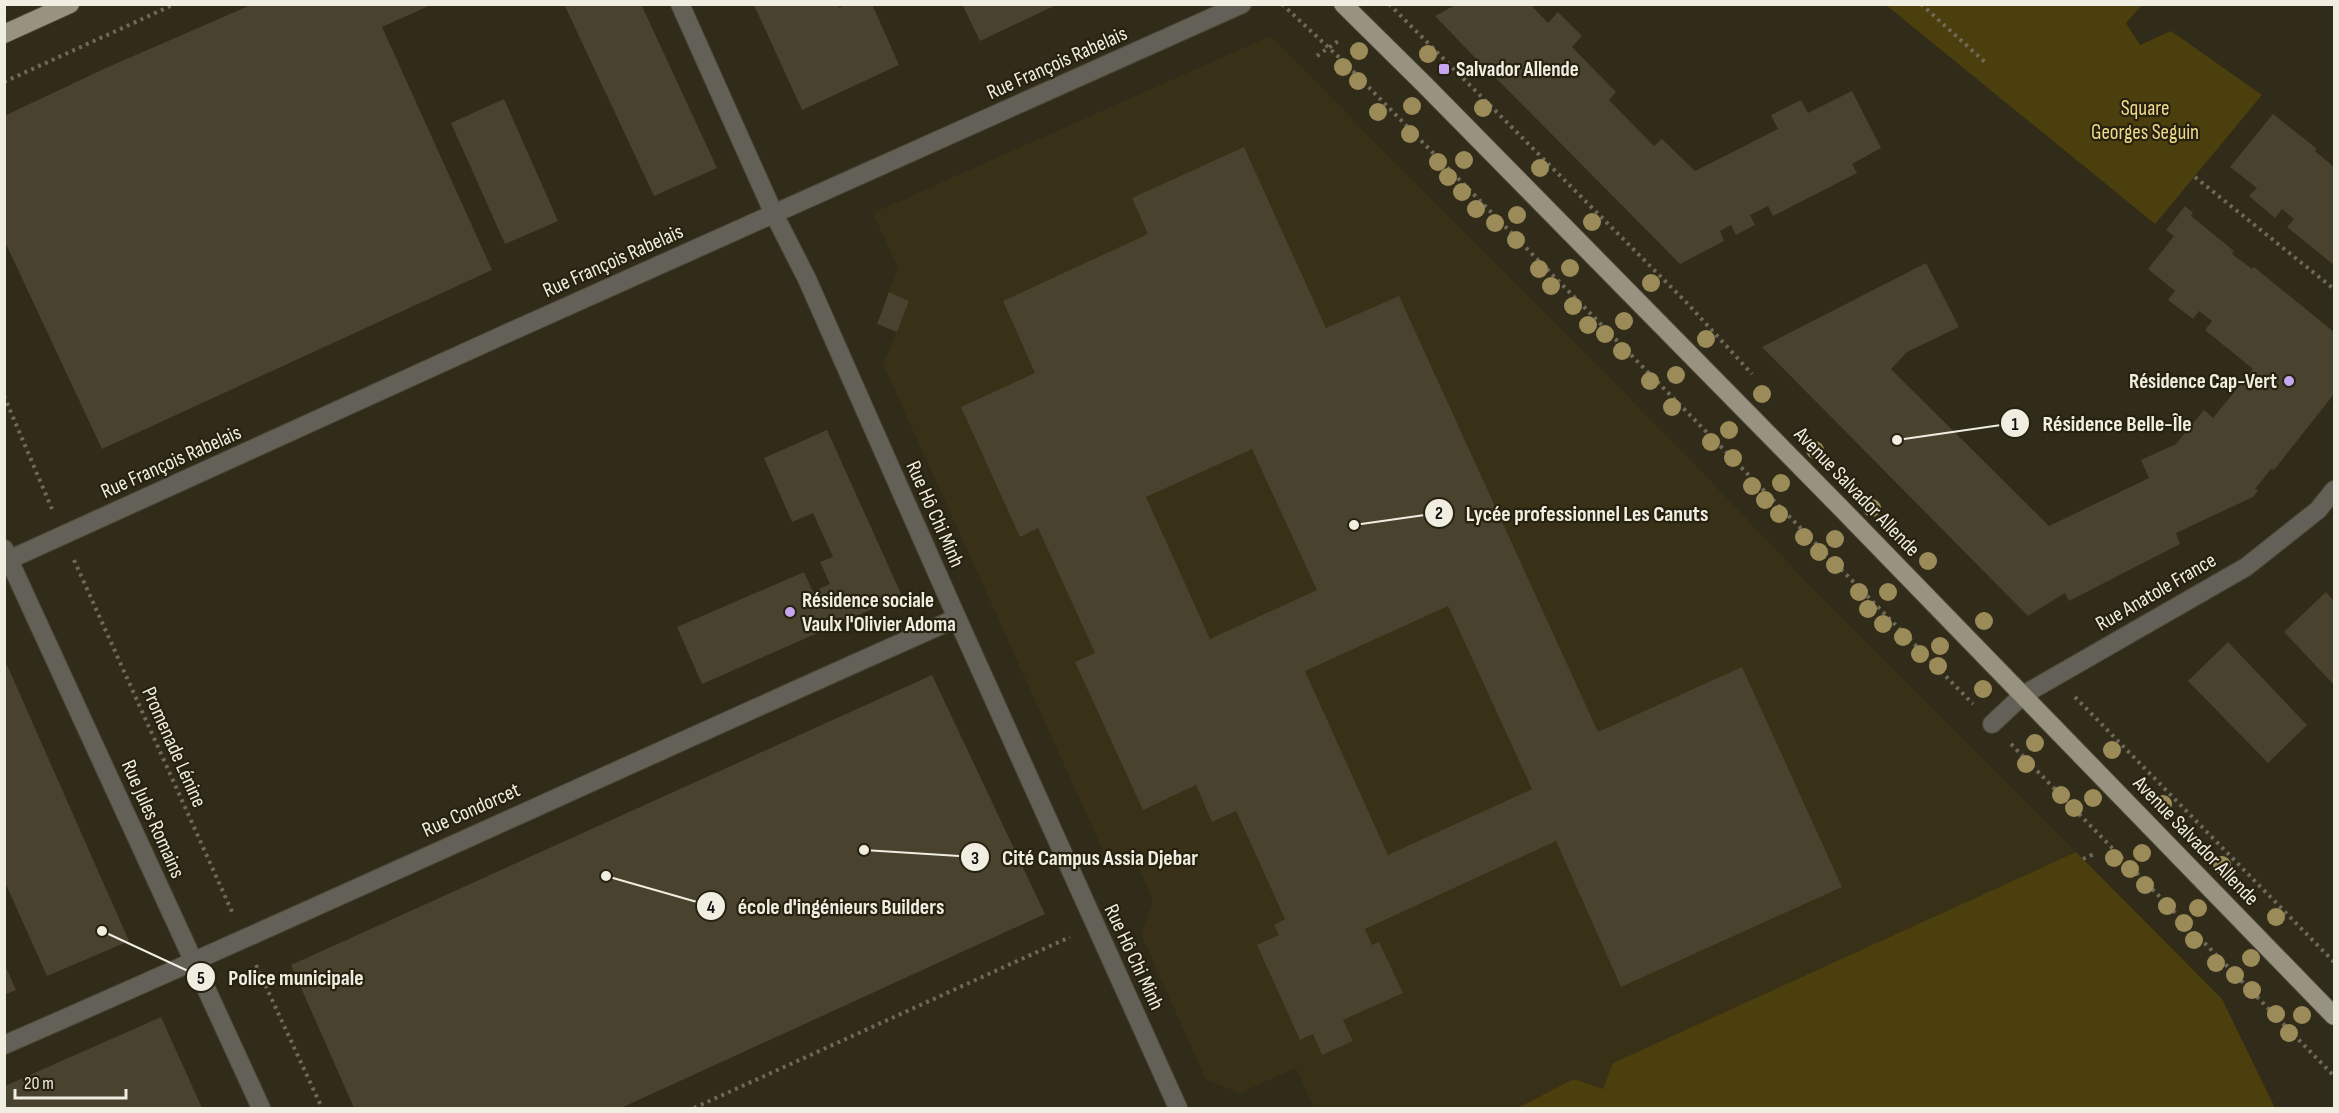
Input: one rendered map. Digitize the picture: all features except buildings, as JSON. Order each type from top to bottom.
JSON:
[{"type":"main road","points":[[4,34],[70,4]]},
{"type":"main road","name":"Avenue Salvador Allende","points":[[1343,4],[2023,695],[2334,1016]]},
{"type":"street","name":"Rue Hô Chi Minh","points":[[680,4],[774,214],[807,279],[1094,926],[1178,1108]]},
{"type":"street","name":"Rue François Rabelais","points":[[6,557],[63,536],[1242,4]]},
{"type":"street","name":"Rue Anatole France","points":[[1992,724],[2023,695],[2246,567],[2318,510],[2334,489]]},
{"type":"street","name":"Rue Jules Romains","points":[[6,557],[261,1108]]},
{"type":"street","name":"Rue Condorcet","points":[[4,1045],[957,618]]},
{"type":"path","points":[[4,82],[175,4]]},
{"type":"path","points":[[1282,4],[1345,63],[2334,1076]]},
{"type":"path","points":[[1921,4],[1986,63]]},
{"type":"path","points":[[2195,177],[2334,289]]},
{"type":"path","name":"Promenade Lénine","points":[[4,396],[63,536],[322,1108]]},
{"type":"path","points":[[2083,859],[2096,853]]},
{"type":"path","points":[[694,1108],[1094,926]]},
{"type":"shaded area","points":[[1270,36],[1690,459],[1814,590],[2076,852],[1613,1063],[1603,1090],[1574,1079],[1517,1108],[1314,1108],[1296,1068],[1240,1093],[1206,1080],[1141,934],[1153,900],[1138,866],[1104,853],[883,364],[897,332],[877,324],[898,268],[873,213]]},
{"type":"green space","name":"Square Georges Seguin","points":[[1886,5],[2142,5],[2126,23],[2140,45],[2171,31],[2262,95],[2155,224]]},
{"type":"green space","points":[[2076,852],[2222,999],[2275,1108],[1517,1108],[1574,1079],[1603,1089],[1613,1063]]},
{"type":"place","name":"Salvador Allende","points":[[1444,69]]},
{"type":"place","name":"Résidence Cap-Vert","points":[[2289,381]]},
{"type":"place","name":"Résidence Belle-Île","points":[[1897,440]]},
{"type":"place","name":"Lycée professionnel Les Canuts","points":[[1354,525]]},
{"type":"place","name":"Résidence sociale Vaulx l'Olivier Adoma","points":[[790,612]]},
{"type":"place","name":"Cité Campus Assia Djebar","points":[[864,850]]},
{"type":"place","name":"école d'ingénieurs Builders","points":[[606,876]]},
{"type":"place","name":"Police municipale","points":[[102,931]]}]
